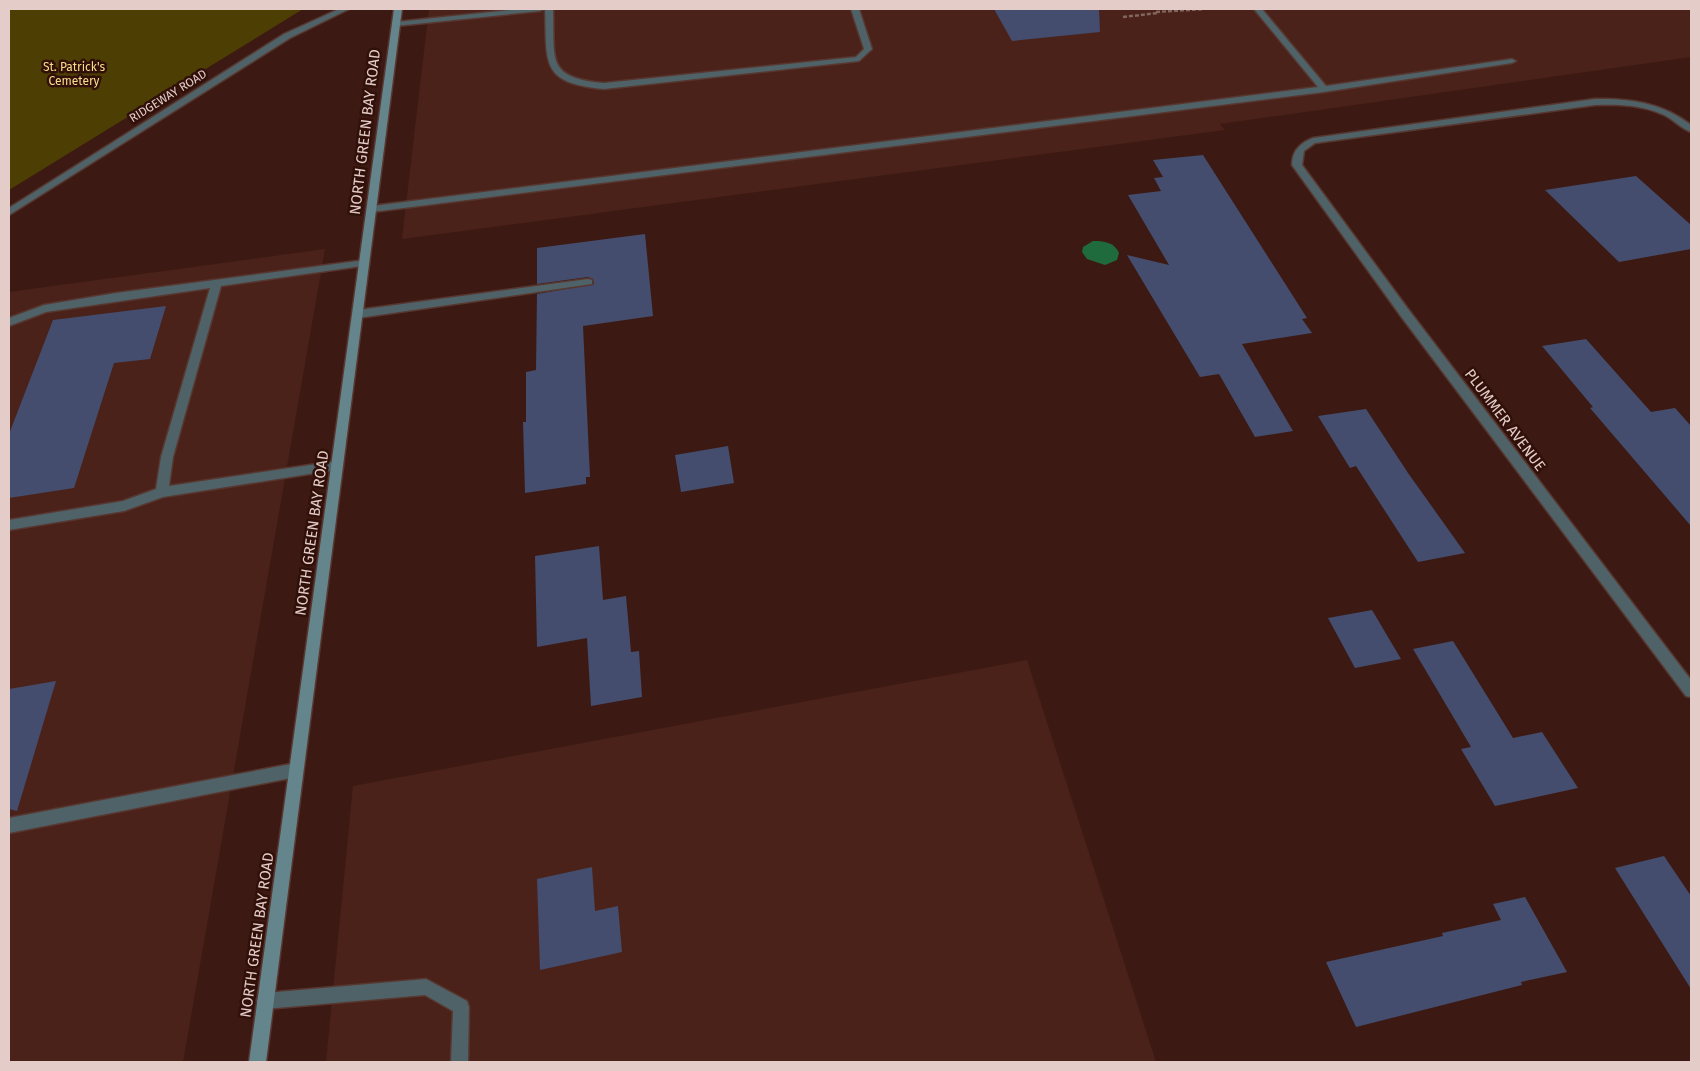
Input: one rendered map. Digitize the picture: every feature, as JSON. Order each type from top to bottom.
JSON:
[{"type":"main road","name":"NORTH GREEN BAY ROAD","points":[[254,1062],[265,1001],[398,9]]},
{"type":"street","name":"RIDGEWAY ROAD","points":[[9,212],[287,36],[344,9]]},
{"type":"street","points":[[396,24],[540,9]]},
{"type":"street","points":[[549,9],[552,63],[556,72],[562,79],[575,84],[604,86],[859,59],[868,49],[855,9]]},
{"type":"street","points":[[1258,9],[1324,89]]},
{"type":"street","points":[[372,209],[1324,89],[1512,61]]},
{"type":"street","name":"PLUMMER AVENUE","points":[[1691,129],[1663,110],[1641,104],[1618,101],[1595,102],[1313,141],[1300,147],[1296,156],[1297,165],[1410,319],[1691,691]]},
{"type":"street","points":[[9,322],[44,309],[116,296],[364,263]]},
{"type":"street","points":[[358,314],[588,282]]},
{"type":"street","points":[[162,492],[167,457],[216,284]]},
{"type":"street","points":[[9,525],[124,506],[162,492],[337,466]]},
{"type":"street","points":[[9,826],[296,770]]},
{"type":"street","points":[[265,1001],[426,987],[461,1007],[460,1062]]},
{"type":"path","points":[[1123,17],[1204,9]]},
{"type":"shaded area","points":[[429,9],[1691,9],[1691,57],[1220,124],[1225,130],[402,239]]},
{"type":"shaded area","points":[[1093,241],[1105,242],[1114,246],[1119,253],[1117,260],[1105,265],[1087,259],[1082,252],[1083,247]]},
{"type":"shaded area","points":[[325,249],[183,1062],[9,1062],[9,292]]},
{"type":"shaded area","points":[[1027,660],[1156,1062],[326,1062],[353,786]]},
{"type":"green space","name":"St. Patrick's Cemetery","points":[[9,9],[303,9],[9,190]]},
{"type":"building","points":[[994,9],[1099,9],[1100,32],[1012,41]]},
{"type":"building","points":[[1203,155],[1307,318],[1302,319],[1312,333],[1242,344],[1293,431],[1255,437],[1219,374],[1200,377],[1127,255],[1169,265],[1128,195],[1161,191],[1154,178],[1163,177],[1153,160]]},
{"type":"building","points":[[1636,176],[1691,225],[1691,249],[1619,262],[1545,190]]},
{"type":"building","points":[[645,234],[653,316],[583,326],[590,477],[586,477],[586,484],[525,493],[523,422],[526,422],[526,372],[536,370],[537,294],[594,284],[593,279],[588,277],[537,284],[537,248]]},
{"type":"building","points":[[166,306],[150,359],[114,363],[74,488],[9,498],[9,434],[53,320]]},
{"type":"building","points":[[1586,339],[1651,412],[1675,408],[1691,426],[1691,526],[1590,408],[1593,407],[1542,346]]},
{"type":"building","points":[[1366,409],[1408,473],[1465,553],[1418,562],[1356,466],[1350,468],[1318,416]]},
{"type":"building","points":[[728,446],[734,483],[681,492],[675,455]]},
{"type":"building","points":[[599,546],[603,600],[626,596],[631,652],[639,651],[642,697],[591,706],[587,638],[537,647],[535,556]]},
{"type":"building","points":[[1372,610],[1401,659],[1355,668],[1328,618]]},
{"type":"building","points":[[1453,641],[1513,738],[1542,732],[1578,788],[1495,806],[1461,749],[1471,747],[1413,649]]},
{"type":"building","points":[[56,681],[17,811],[9,809],[9,689]]},
{"type":"building","points":[[1664,856],[1691,896],[1691,989],[1615,868]]},
{"type":"building","points":[[592,867],[595,911],[618,906],[622,952],[540,970],[537,879]]},
{"type":"building","points":[[1525,897],[1567,972],[1521,982],[1522,985],[1356,1027],[1326,962],[1443,936],[1442,933],[1501,920],[1493,904]]}]
